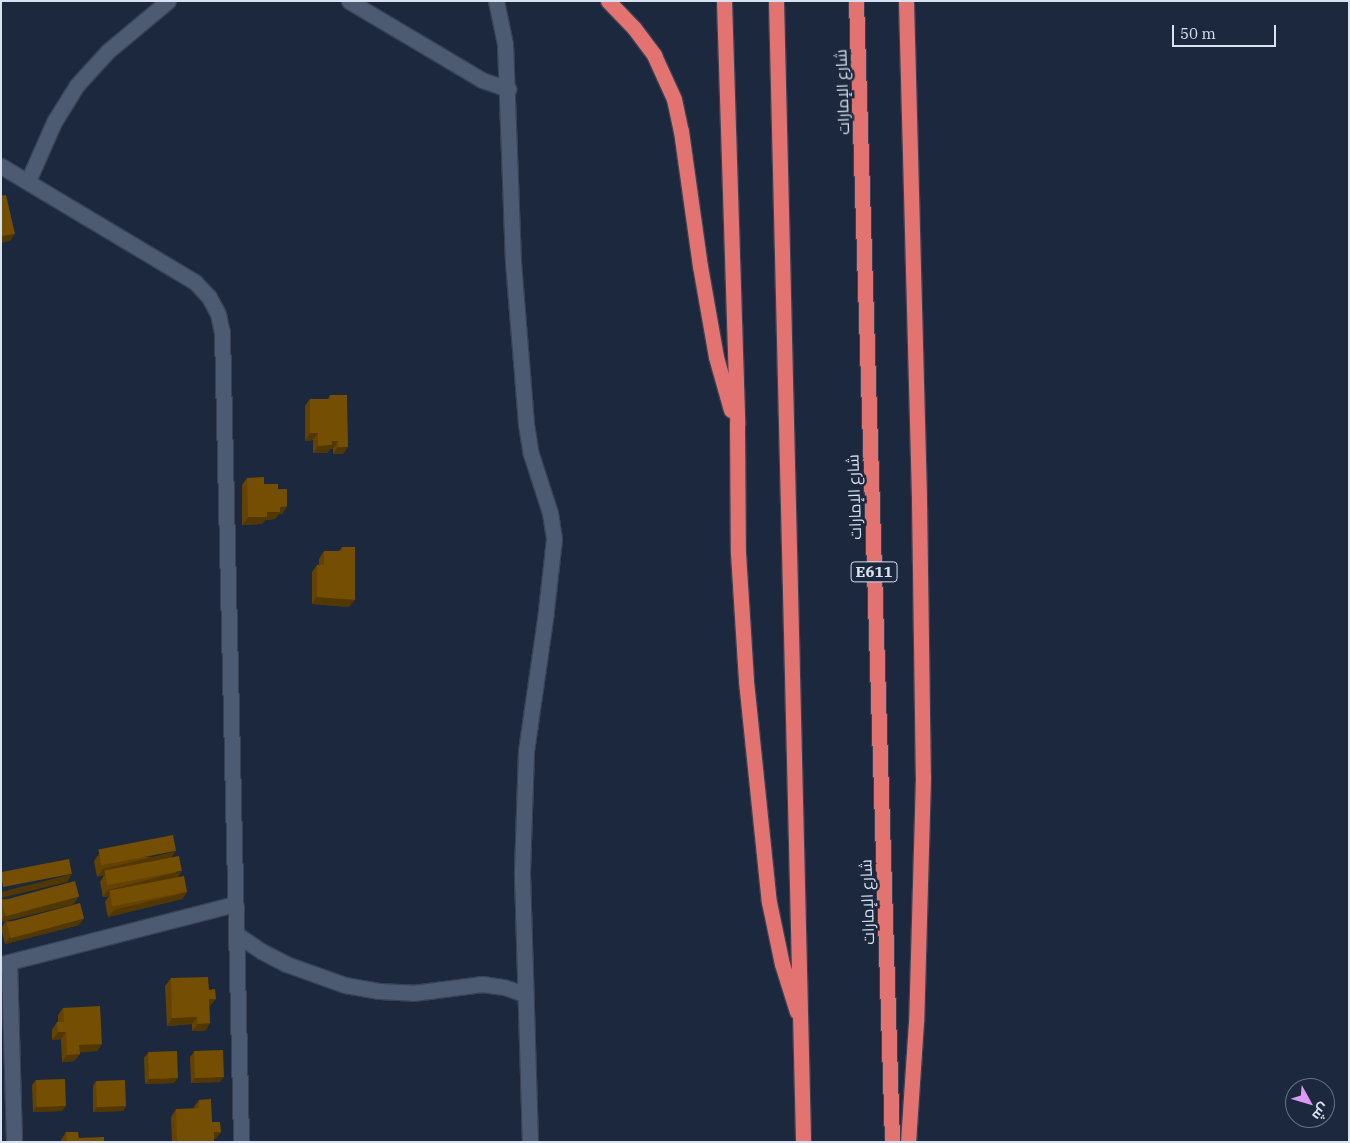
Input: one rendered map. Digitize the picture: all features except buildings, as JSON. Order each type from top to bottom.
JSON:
[{"type":"highway","points":[[608,1],[634,28],[654,55],[674,99],[681,131],[700,266],[716,357],[737,425]]},
{"type":"highway","points":[[724,1],[741,617],[764,871],[778,949],[802,1024]]},
{"type":"highway","points":[[776,1],[802,1024],[803,1142]]},
{"type":"highway","name":"شارع الإمارات","points":[[856,1],[892,1142]]},
{"type":"highway","points":[[906,1],[919,499],[923,776],[916,1022],[908,1142]]},
{"type":"street","points":[[28,181],[54,122],[76,85],[108,51],[168,1]]},
{"type":"street","points":[[349,1],[482,80],[508,89]]},
{"type":"street","points":[[496,1],[504,36],[508,89],[513,262],[526,424],[531,454],[550,513],[554,539],[545,620],[526,751],[522,874],[524,994],[530,1142]]},
{"type":"street","points":[[1,166],[195,282],[209,297],[218,314],[222,333],[242,1142]]},
{"type":"street","points":[[14,1142],[5,963],[235,904]]},
{"type":"street","points":[[236,934],[286,964],[345,985],[379,991],[413,992],[482,984],[504,987],[524,994]]}]
